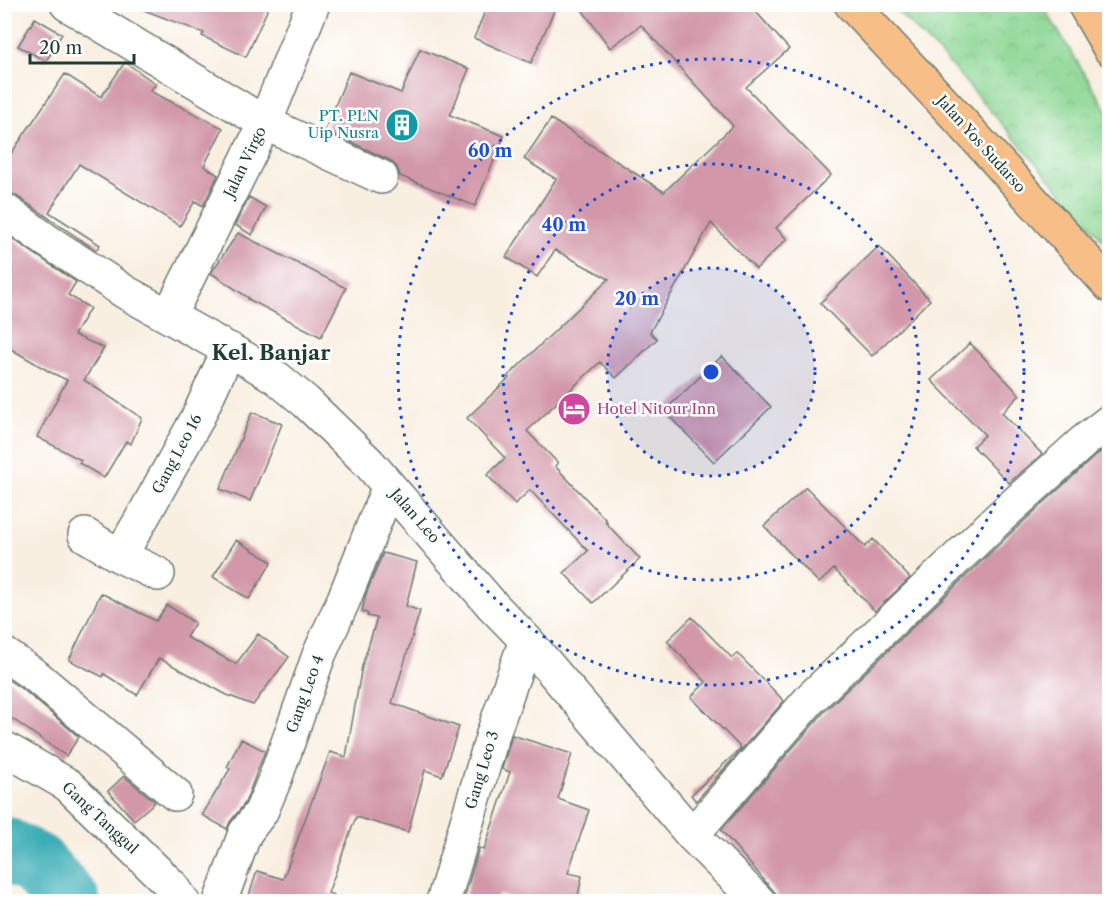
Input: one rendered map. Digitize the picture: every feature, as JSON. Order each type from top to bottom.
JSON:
[{"type":"main road","name":"Jalan Yos Sudarso","points":[[851,4],[1110,286]]},
{"type":"main road","points":[[1084,4],[1110,49]]},
{"type":"street","points":[[67,4],[265,123],[381,177]]},
{"type":"street","name":"Jalan Virgo","points":[[169,316],[265,123],[313,4]]},
{"type":"street","name":"Jalan Leo","points":[[4,210],[125,292],[277,378],[306,402],[369,463],[492,606],[526,640],[692,835],[759,902]]},
{"type":"street","name":"Gang Leo 16","points":[[120,556],[197,419],[229,349]]},
{"type":"street","points":[[692,835],[811,698],[999,518],[1083,442],[1110,421]]},
{"type":"street","name":"Gang Leo 4","points":[[220,902],[245,833],[261,812],[275,779],[319,655],[389,486]]},
{"type":"street","points":[[84,535],[158,574]]},
{"type":"street","name":"Gang Leo 3","points":[[443,902],[494,731],[526,640]]},
{"type":"street","points":[[4,654],[37,677],[175,794]]},
{"type":"street","name":"Gang Tanggul","points":[[4,748],[68,785],[173,886],[183,902]]},
{"type":"green space","points":[[891,5],[1042,5],[1109,113],[1109,247],[948,62]]},
{"type":"building","points":[[136,4],[270,4],[246,57],[202,36],[204,33],[136,7]]},
{"type":"building","points":[[488,4],[557,4],[531,63],[474,38]]},
{"type":"building","points":[[578,4],[749,4],[789,49],[746,87],[831,175],[776,228],[787,239],[756,269],[711,223],[650,332],[657,339],[616,378],[600,362],[527,431],[558,463],[555,466],[640,559],[593,603],[564,573],[588,551],[530,490],[515,504],[487,475],[505,458],[467,418],[609,279],[555,250],[537,277],[506,257],[556,179],[524,159],[551,119],[664,192],[733,126],[641,25],[610,48]]},
{"type":"building","points":[[35,18],[62,34],[46,61],[18,46]]},
{"type":"building","name":"PT. PLN Uip Nusra","points":[[420,49],[469,69],[450,115],[504,136],[475,206],[400,176],[397,167],[389,160],[325,130],[349,72],[401,93]]},
{"type":"building","points":[[125,62],[156,84],[150,91],[223,128],[204,166],[218,175],[203,206],[195,201],[180,226],[79,164],[49,212],[100,245],[96,250],[15,195],[4,191],[4,164],[65,74],[101,97]]},
{"type":"building","points":[[249,197],[266,207],[252,235],[235,225]]},
{"type":"building","points":[[4,233],[76,282],[68,295],[90,308],[74,335],[104,348],[84,380],[142,418],[131,444],[126,441],[104,478],[79,463],[81,460],[37,437],[67,380],[4,345]]},
{"type":"building","points":[[238,233],[346,288],[321,337],[248,299],[211,273]]},
{"type":"building","points":[[879,246],[930,300],[872,356],[820,303]]},
{"type":"building","points":[[970,343],[1020,395],[1002,413],[1042,454],[1009,483],[973,446],[985,435],[931,380]]},
{"type":"building","points":[[722,356],[771,407],[714,462],[664,411]]},
{"type":"building","points":[[252,412],[282,424],[250,501],[220,489]]},
{"type":"building","points":[[1110,445],[1110,902],[783,902],[721,830],[825,711],[1012,532]]},
{"type":"building","points":[[806,487],[865,547],[873,539],[910,578],[875,611],[834,569],[819,583],[764,526]]},
{"type":"building","points":[[236,540],[272,562],[249,599],[213,577]]},
{"type":"building","points":[[383,553],[417,562],[406,606],[420,611],[392,703],[459,727],[442,776],[425,770],[408,832],[356,817],[328,893],[334,895],[333,902],[247,902],[257,871],[283,879],[330,752],[346,757],[362,666],[377,618],[367,616],[368,614],[362,611],[366,594]]},
{"type":"building","points":[[101,593],[156,621],[167,605],[195,623],[186,637],[236,664],[258,634],[289,657],[253,705],[227,695],[159,658],[137,695],[104,674],[103,677],[69,660]]},
{"type":"building","points":[[692,617],[732,658],[737,653],[784,701],[696,801],[691,795],[741,748],[691,697],[706,682],[667,641]]},
{"type":"building","points":[[4,677],[26,692],[79,737],[66,756],[4,713]]},
{"type":"building","points":[[512,735],[572,754],[558,799],[589,810],[568,873],[582,876],[577,902],[531,902],[498,895],[496,902],[463,902],[479,848],[484,850],[510,772],[502,769]]},
{"type":"building","points":[[241,739],[265,751],[245,803],[227,829],[202,815],[230,769],[227,767]]},
{"type":"building","points":[[124,776],[155,802],[134,820],[108,791]]},
{"type":"waterway","points":[[4,848],[36,864],[69,902]]},
{"type":"place","name":"PT. PLN Uip Nusra","points":[[402,125]]},
{"type":"place","name":"Hotel Nitour Inn","points":[[574,409]]},
{"type":"district","name":"Kel. Banjar","points":[[271,353]]}]
